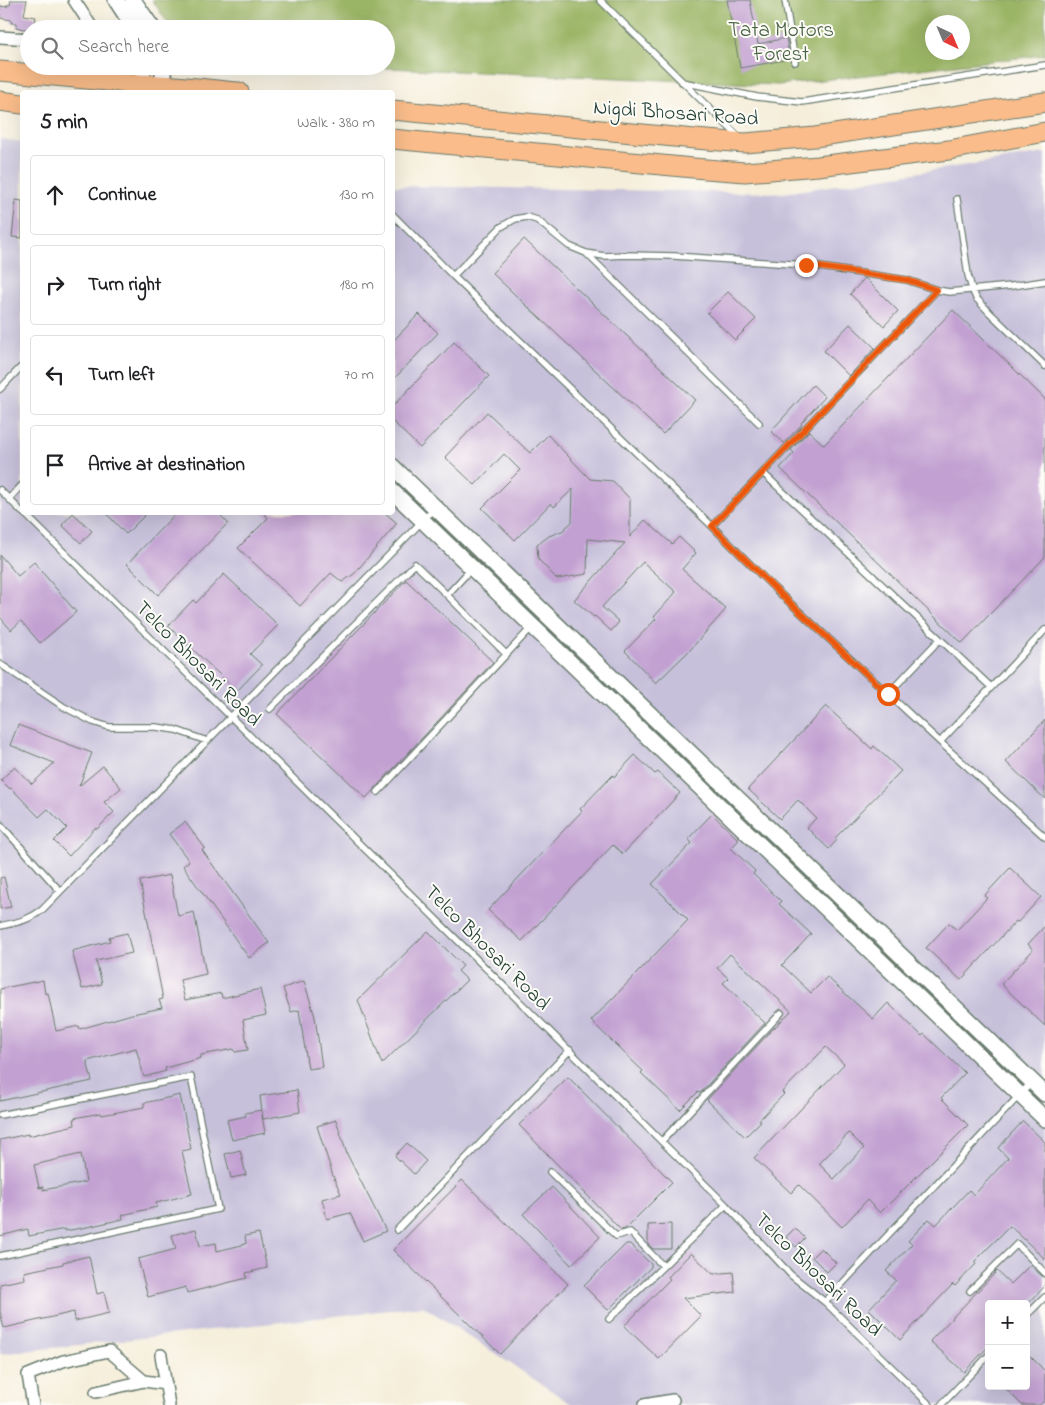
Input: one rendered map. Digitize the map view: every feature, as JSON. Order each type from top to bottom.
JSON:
[{"type":"main road","points":[[0,71],[20,72]]},
{"type":"main road","points":[[56,75],[162,81],[225,90]]},
{"type":"main road","points":[[0,101],[20,104]]},
{"type":"main road","name":"Nigdi Bhosari Road","points":[[395,110],[695,139],[745,142],[815,137],[1045,102]]},
{"type":"main road","points":[[395,139],[745,172],[818,166],[949,150],[1045,132]]},
{"type":"street","points":[[74,0],[87,20]]},
{"type":"street","points":[[116,0],[129,20]]},
{"type":"street","points":[[133,0],[147,20]]},
{"type":"street","points":[[0,37],[20,38]]},
{"type":"street","points":[[395,469],[1045,1094]]},
{"type":"street","points":[[395,494],[1045,1119]]},
{"type":"street","points":[[33,1405],[28,1375],[63,1362],[108,1350],[144,1381]]},
{"type":"street","points":[[161,1355],[169,1405]]},
{"type":"street","points":[[96,1392],[144,1381],[166,1384]]},
{"type":"street","points":[[644,1405],[672,1400]]},
{"type":"lane","points":[[600,0],[745,142]]},
{"type":"lane","points":[[785,0],[795,62]]},
{"type":"lane","points":[[682,82],[757,97],[802,102],[1045,65]]},
{"type":"lane","points":[[957,199],[968,275],[976,298],[990,314],[1045,366]]},
{"type":"lane","points":[[395,217],[453,276],[774,588],[1045,837]]},
{"type":"lane","points":[[453,276],[500,228],[515,219],[528,217],[537,220],[569,246],[586,253],[604,256],[674,256],[806,265],[907,280],[949,292],[1012,286],[1045,280]]},
{"type":"lane","points":[[586,253],[759,423]]},
{"type":"lane","points":[[712,526],[937,290]]},
{"type":"lane","points":[[0,389],[20,368]]},
{"type":"lane","points":[[763,473],[991,687]]},
{"type":"lane","points":[[9,498],[20,487]]},
{"type":"lane","name":"Telco Bhosari Road","points":[[0,490],[20,509]]},
{"type":"lane","points":[[0,926],[22,922],[42,910],[436,508]]},
{"type":"lane","name":"Telco Bhosari Road","points":[[26,515],[662,1141],[792,1275],[825,1302],[930,1405]]},
{"type":"lane","points":[[270,709],[415,564],[506,654]]},
{"type":"lane","points":[[447,595],[472,568]]},
{"type":"lane","points":[[378,792],[533,626]]},
{"type":"lane","points":[[940,742],[1045,630]]},
{"type":"lane","points":[[888,694],[940,639]]},
{"type":"lane","points":[[0,664],[64,707],[109,728],[156,727],[176,730],[207,741]]},
{"type":"lane","points":[[0,824],[60,891]]},
{"type":"lane","points":[[662,1141],[781,1013]]},
{"type":"lane","points":[[397,1230],[570,1050]]},
{"type":"lane","points":[[0,1115],[191,1077],[218,1209],[0,1256]]},
{"type":"lane","points":[[825,1302],[1032,1081]]},
{"type":"lane","points":[[550,1172],[616,1236],[630,1232],[664,1266]]},
{"type":"lane","points":[[609,1319],[726,1205]]},
{"type":"lane","points":[[970,1291],[1017,1244],[1045,1272]]},
{"type":"lane","points":[[1030,1312],[1045,1297]]},
{"type":"lane","points":[[940,1405],[985,1359]]},
{"type":"shaded area","points":[[0,139],[20,142],[20,515],[395,515],[395,186],[784,193],[1045,153],[1045,1405],[573,1405],[423,1306],[0,1354]]},
{"type":"green space","name":"Tata Motors Forest","points":[[152,0],[1045,0],[1045,55],[778,85],[395,68],[395,20],[166,20]]},
{"type":"building","points":[[11,0],[27,0],[24,15],[36,17],[36,20],[20,20],[20,28],[16,27],[17,23],[11,23],[12,20],[0,18],[0,6],[7,7],[7,5],[10,5]]},
{"type":"building","points":[[727,0],[750,0],[758,44],[786,38],[790,59],[740,68]]},
{"type":"building","points":[[16,200],[20,201],[20,238],[12,237]]},
{"type":"building","points":[[524,239],[695,400],[663,434],[492,273]]},
{"type":"building","points":[[865,278],[898,311],[884,326],[850,294]]},
{"type":"building","points":[[728,292],[756,319],[735,340],[707,313]]},
{"type":"building","points":[[953,310],[1045,399],[1045,557],[962,643],[780,468],[794,453],[791,450],[809,431],[824,445]]},
{"type":"building","points":[[419,314],[438,333],[395,378],[395,339]]},
{"type":"building","points":[[850,324],[875,348],[849,376],[824,351]]},
{"type":"building","points":[[454,342],[489,376],[420,448],[395,424],[395,404]]},
{"type":"building","points":[[813,385],[825,397],[784,443],[771,431]]},
{"type":"building","points":[[487,412],[530,453],[548,435],[590,479],[613,481],[630,499],[630,537],[645,520],[672,544],[679,537],[696,553],[682,569],[726,609],[690,650],[656,683],[625,651],[656,619],[654,617],[676,592],[643,562],[602,607],[619,622],[611,631],[574,600],[625,543],[588,539],[587,574],[557,579],[538,559],[537,545],[549,536],[562,531],[572,522],[573,489],[554,507],[551,503],[515,540],[482,508],[520,470],[504,454],[475,485],[445,457]]},
{"type":"building","points":[[71,515],[75,515],[92,531],[81,543],[62,525]]},
{"type":"building","points":[[108,515],[145,515],[126,534]]},
{"type":"building","points":[[174,515],[220,515],[228,523],[158,595],[127,564]]},
{"type":"building","points":[[266,515],[388,515],[397,523],[354,574],[342,582],[331,573],[300,606],[238,548],[268,518]]},
{"type":"building","points":[[0,555],[18,576],[34,562],[76,612],[40,643],[21,621],[11,630],[0,617]]},
{"type":"building","points":[[224,574],[278,625],[250,654],[262,665],[237,691],[168,626],[193,600],[196,603]]},
{"type":"building","points":[[406,580],[493,662],[366,798],[277,714]]},
{"type":"building","points":[[826,706],[872,749],[874,746],[901,771],[835,838],[837,840],[829,849],[807,828],[816,818],[798,800],[780,819],[748,789]]},
{"type":"building","points":[[1045,720],[1045,799],[1006,762]]},
{"type":"building","points":[[18,725],[92,753],[79,786],[103,766],[121,788],[104,802],[114,812],[97,829],[95,828],[69,856],[54,841],[67,828],[48,809],[39,817],[1,780],[14,767],[32,784],[54,763],[10,745]]},
{"type":"building","points":[[635,755],[655,774],[658,772],[680,793],[623,854],[613,845],[522,941],[488,910],[582,811],[580,809]]},
{"type":"building","points":[[712,814],[739,840],[731,848],[755,871],[753,874],[781,901],[779,904],[811,934],[782,965],[811,993],[827,977],[873,1019],[888,1003],[922,1036],[924,1034],[965,1073],[941,1098],[968,1125],[880,1213],[867,1200],[842,1227],[799,1185],[791,1193],[754,1158],[844,1064],[826,1047],[782,1092],[784,1094],[745,1137],[707,1100],[791,1011],[730,954],[717,968],[728,978],[723,983],[765,1023],[700,1093],[698,1092],[680,1110],[591,1021],[688,920],[652,884],[692,843],[688,839]],"holes":[[[849,1133],[864,1148],[834,1179],[819,1164]]]},
{"type":"building","points":[[185,822],[205,848],[202,850],[269,943],[249,958],[183,866],[189,861],[169,834]]},
{"type":"building","points":[[1010,868],[1041,897],[961,980],[926,948],[949,923],[957,930],[987,898],[984,896]]},
{"type":"building","points":[[170,875],[178,916],[194,912],[206,974],[180,980],[185,1000],[221,993],[222,998],[260,989],[266,1015],[243,1020],[248,1050],[235,1052],[234,1049],[201,1055],[201,1058],[165,1068],[166,1071],[144,1077],[136,1048],[87,1061],[92,1081],[0,1101],[0,989],[43,980],[45,994],[48,993],[56,1031],[79,1026],[80,1029],[132,1014],[162,1008],[159,1000],[163,999],[140,881]]},
{"type":"building","points":[[4,877],[11,907],[0,909],[0,878]]},
{"type":"building","points":[[1045,926],[1045,1026],[1001,984],[1033,950],[1028,944]]},
{"type":"building","points":[[428,931],[463,966],[458,971],[467,980],[382,1064],[358,1000]]},
{"type":"building","points":[[127,933],[132,953],[96,961],[102,984],[82,989],[72,951],[110,941],[109,937]]},
{"type":"building","points":[[304,981],[315,1017],[322,1067],[308,1069],[299,1010],[291,1012],[283,988]]},
{"type":"building","points":[[568,1077],[672,1182],[625,1229],[621,1230],[519,1125]]},
{"type":"building","points":[[297,1090],[300,1112],[263,1119],[260,1096]]},
{"type":"building","points":[[180,1095],[191,1149],[182,1151],[192,1194],[156,1203],[157,1207],[122,1215],[123,1219],[87,1227],[29,1236],[28,1229],[0,1236],[0,1140],[28,1134],[28,1136],[75,1125],[74,1118],[144,1107],[144,1103]],"holes":[[[81,1154],[86,1182],[43,1190],[43,1187],[39,1188],[34,1165]]]},
{"type":"building","points":[[261,1110],[265,1133],[232,1140],[227,1120],[246,1116],[245,1113]]},
{"type":"building","points":[[336,1120],[347,1154],[386,1231],[363,1241],[350,1213],[327,1219],[322,1199],[341,1194],[333,1176],[317,1126]]},
{"type":"building","points":[[1023,1121],[1045,1142],[1045,1259],[1010,1226],[974,1262],[976,1264],[955,1286],[953,1284],[900,1340],[869,1309],[896,1280],[886,1271],[912,1244],[908,1241],[929,1219],[936,1225],[969,1190],[974,1195],[1008,1158],[998,1148]]},
{"type":"building","points":[[407,1143],[426,1161],[414,1174],[395,1156]]},
{"type":"building","points":[[240,1150],[246,1175],[231,1178],[225,1154]]},
{"type":"building","points":[[462,1180],[568,1284],[500,1354],[393,1250]]},
{"type":"building","points":[[552,1187],[600,1237],[571,1265],[523,1214]]},
{"type":"building","points":[[671,1224],[671,1249],[653,1249],[648,1244],[648,1225]]},
{"type":"building","points":[[795,1228],[805,1238],[796,1247],[786,1237]]},
{"type":"building","points":[[196,1229],[200,1246],[216,1243],[217,1251],[246,1244],[245,1236],[259,1233],[267,1268],[246,1273],[247,1278],[187,1293],[186,1287],[148,1297],[138,1259],[176,1249],[172,1235]]},
{"type":"building","points":[[626,1244],[630,1244],[651,1264],[651,1267],[608,1310],[584,1286]]},
{"type":"building","points":[[821,1248],[836,1263],[827,1272],[812,1257]]},
{"type":"building","points":[[691,1253],[713,1274],[733,1272],[735,1292],[683,1298],[701,1316],[659,1359],[624,1326],[670,1279],[668,1277]]},
{"type":"building","points":[[89,1256],[97,1294],[104,1292],[109,1313],[75,1321],[74,1312],[4,1328],[0,1312],[0,1284],[25,1279],[24,1272],[63,1264],[63,1262]]},
{"type":"building","points":[[1030,1265],[1045,1278],[1045,1286],[1030,1302],[1030,1300],[985,1300],[985,1350],[964,1372],[930,1341],[997,1271],[1011,1284]]},
{"type":"building","points":[[1030,1356],[1045,1371],[1045,1400],[1040,1405],[1022,1405],[1007,1390],[1030,1390]]},
{"type":"route","points":[[806,265],[907,280],[937,290],[712,526],[774,588],[888,694]]}]
